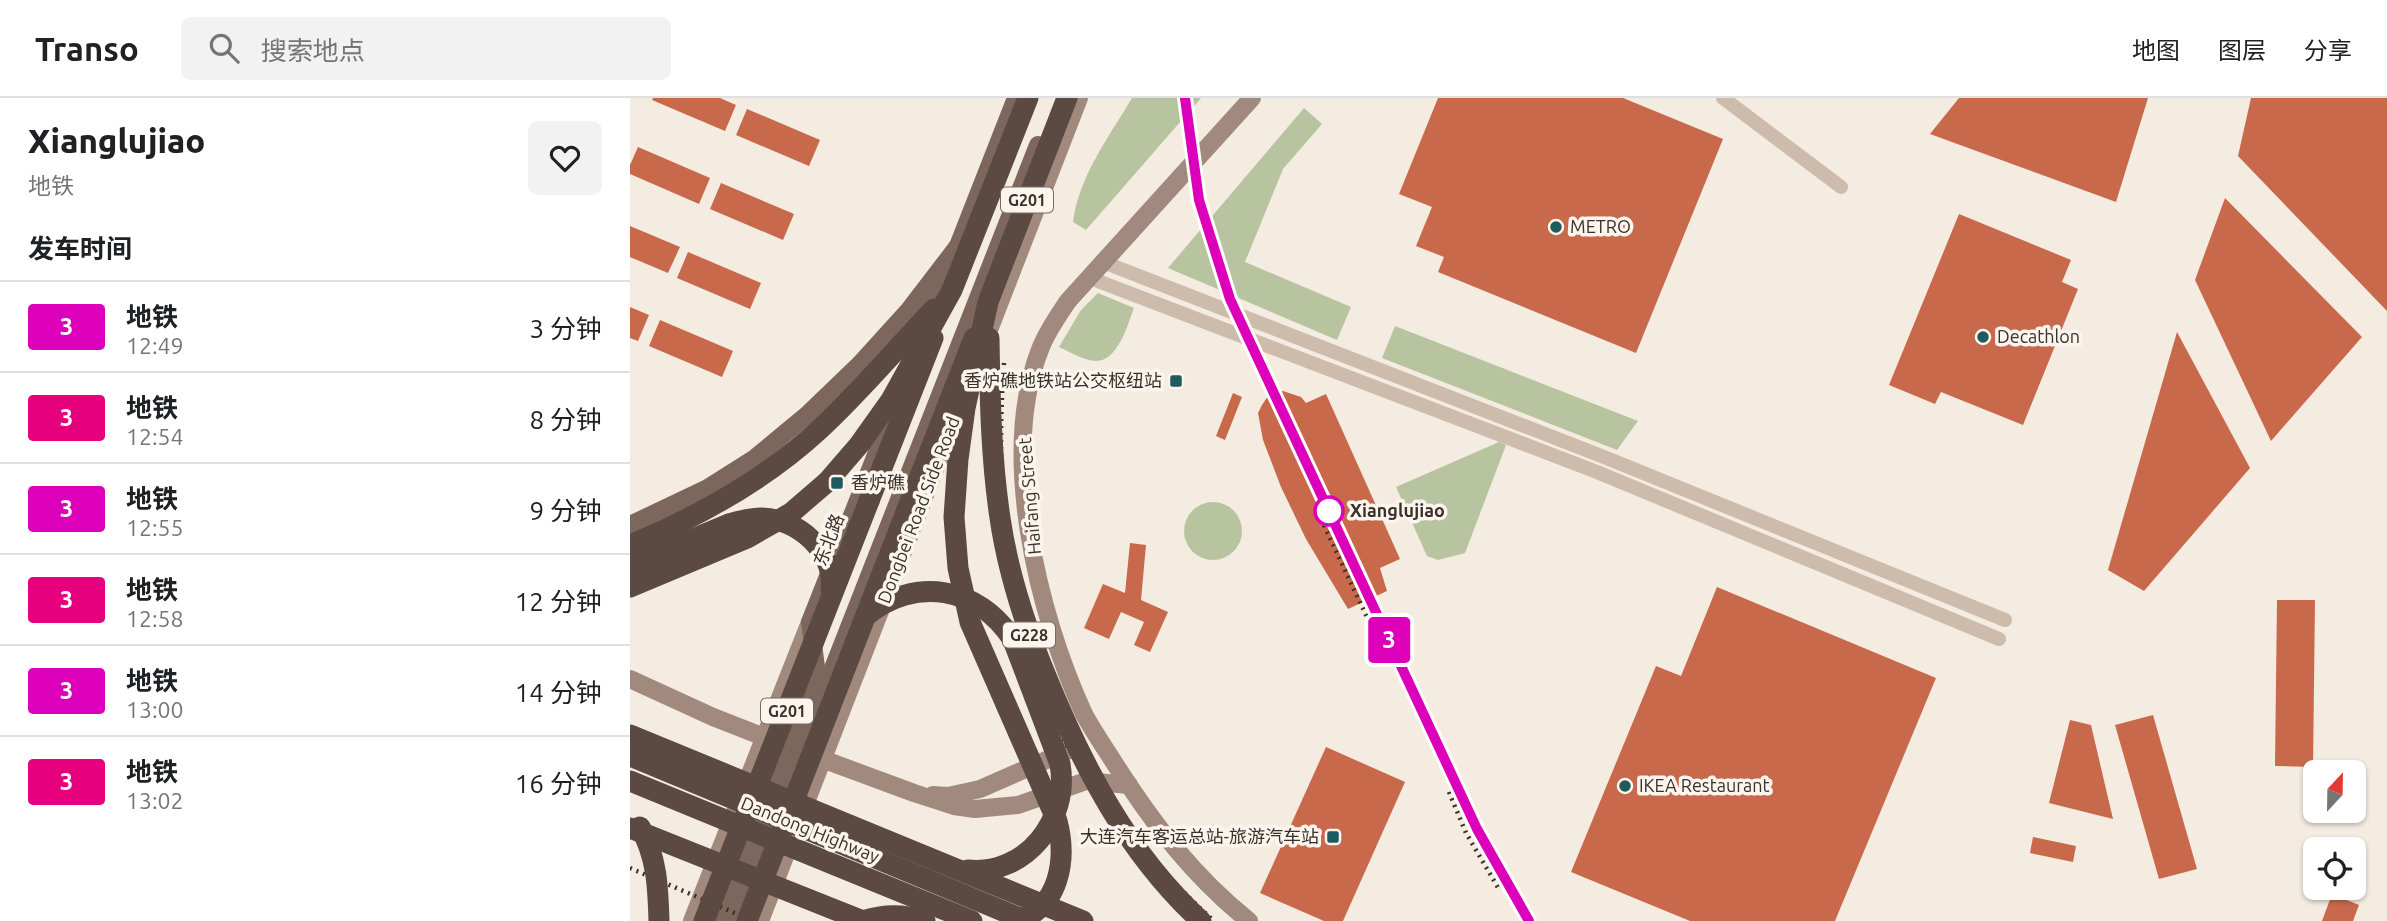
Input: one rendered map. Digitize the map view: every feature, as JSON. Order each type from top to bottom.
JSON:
[{"type":"highway","name":"东北路","points":[[704,921],[1028,98]]},
{"type":"highway","name":"G201","points":[[747,921],[1065,98]]},
{"type":"highway","points":[[630,545],[715,504],[766,471],[809,438],[952,290]]},
{"type":"highway","points":[[630,587],[747,538],[791,513],[827,482],[859,445],[891,400],[952,290]]},
{"type":"highway","points":[[988,302],[965,408],[958,459],[954,517],[958,568],[970,622],[1057,821],[1063,857],[1053,889],[1045,902],[1034,913],[1016,921]]},
{"type":"highway","name":"G228","points":[[988,302],[991,442],[1000,520],[1015,590],[1030,636],[1084,765],[1114,816],[1152,868],[1201,921]]},
{"type":"highway","points":[[630,565],[729,524],[763,517],[782,521],[796,528],[821,550],[829,564],[832,580],[830,601]]},
{"type":"highway","points":[[866,616],[891,598],[925,591],[962,597],[992,614],[1013,640],[1060,764],[1063,780],[1061,797],[1045,833],[1035,846],[1021,857],[990,870],[952,867]]},
{"type":"highway","points":[[630,734],[1083,921]]},
{"type":"highway","points":[[630,756],[1027,921]]},
{"type":"highway","name":"Dandong Highway","points":[[630,781],[972,921]]},
{"type":"highway","points":[[630,814],[641,828],[651,849],[658,873],[659,921]]},
{"type":"highway","points":[[630,828],[863,921],[881,915],[908,916],[925,921]]},
{"type":"main road","name":"东北路","points":[[810,622],[1016,98]]},
{"type":"main road","points":[[716,921],[793,748],[986,277],[1056,98]]},
{"type":"main road","points":[[1065,98],[1069,123]]},
{"type":"main road","points":[[630,525],[706,489],[755,458],[807,415],[909,310],[958,246],[978,254],[985,264],[986,277]]},
{"type":"main road","points":[[734,921],[793,748],[816,667],[810,622]]},
{"type":"street","name":"Dongbei Road Side Road","points":[[760,921],[1079,98]]},
{"type":"street","name":"Haifang Street","points":[[1250,921],[1199,877],[1163,833],[1086,717],[1060,656],[1041,596],[1029,524],[1024,464],[1025,417],[1033,373],[1041,347],[1054,322],[1103,262],[1252,98]]},
{"type":"street","points":[[1723,98],[1841,187]]},
{"type":"street","points":[[1103,262],[1604,457],[2005,620]]},
{"type":"street","points":[[1090,278],[1597,472],[1999,639]]},
{"type":"street","points":[[692,921],[810,622]]},
{"type":"street","points":[[630,679],[713,717],[954,806],[975,809],[1018,805],[1086,781],[1129,785]]},
{"type":"street","points":[[914,793],[948,796],[980,789],[1066,752],[1086,717]]},
{"type":"green space","points":[[1132,98],[1201,98],[1086,230],[1073,222],[1076,205],[1096,157]]},
{"type":"green space","points":[[1304,108],[1322,124],[1283,169],[1245,262],[1351,307],[1337,340],[1168,268]]},
{"type":"green space","points":[[1098,293],[1134,308],[1116,348],[1104,359],[1092,361],[1059,347],[1081,310]]},
{"type":"green space","points":[[1395,326],[1638,421],[1617,450],[1382,358]]},
{"type":"green space","points":[[1499,442],[1506,445],[1465,553],[1438,560],[1427,556],[1396,487]]},
{"type":"green space","points":[[1213,502],[1224,504],[1237,515],[1242,531],[1240,542],[1229,555],[1213,560],[1202,558],[1189,547],[1184,531],[1186,520],[1197,507]]},
{"type":"building","points":[[720,98],[736,105],[725,131],[652,100]]},
{"type":"building","name":"METRO","points":[[1438,98],[1623,98],[1723,139],[1636,353],[1438,272],[1444,257],[1416,246],[1432,207],[1399,194]]},
{"type":"building","points":[[1959,98],[2148,98],[2116,202],[1930,134]]},
{"type":"building","points":[[2251,98],[2387,98],[2387,311],[2238,156]]},
{"type":"building","points":[[747,109],[820,140],[809,166],[736,135]]},
{"type":"building","points":[[638,147],[710,178],[699,204],[630,174],[630,165]]},
{"type":"building","points":[[721,183],[794,214],[783,240],[710,209]]},
{"type":"building","points":[[2225,198],[2362,337],[2271,441],[2195,280]]},
{"type":"building","name":"Decathlon","points":[[1959,214],[2071,260],[2062,282],[2078,289],[2023,425],[1941,392],[1935,404],[1889,385]]},
{"type":"building","points":[[630,226],[680,247],[668,273],[630,257]]},
{"type":"building","points":[[688,252],[761,283],[750,309],[677,278]]},
{"type":"building","points":[[630,307],[649,315],[638,341],[630,338]]},
{"type":"building","points":[[660,320],[733,351],[722,377],[649,346]]},
{"type":"building","points":[[2177,332],[2250,468],[2144,591],[2108,570]]},
{"type":"building","points":[[1283,391],[1301,397],[1306,403],[1326,394],[1400,559],[1380,568],[1387,591],[1348,609],[1306,539],[1281,487],[1263,440],[1258,413],[1268,396]]},
{"type":"building","points":[[1233,393],[1242,397],[1225,440],[1216,436]]},
{"type":"building","points":[[1130,543],[1146,545],[1141,600],[1168,612],[1150,652],[1134,645],[1144,622],[1121,612],[1109,639],[1084,628],[1103,584],[1125,593]]},
{"type":"building","points":[[1717,587],[1936,678],[1835,921],[1690,921],[1571,872],[1656,666],[1681,676]]},
{"type":"building","points":[[2277,600],[2315,600],[2313,760],[2303,760],[2303,767],[2275,766]]},
{"type":"building","points":[[2153,715],[2197,869],[2159,879],[2115,725]]},
{"type":"building","points":[[2070,720],[2091,725],[2113,819],[2049,803]]},
{"type":"building","name":"大连汽车客运总站-旅游汽车站","points":[[1326,747],[1405,782],[1343,921],[1324,921],[1260,893]]},
{"type":"building","points":[[2033,837],[2076,846],[2073,862],[2030,853]]},
{"type":"building","points":[[2330,900],[2347,900],[2359,905],[2353,921],[2322,921]]},
{"type":"railway","points":[[1185,98],[1199,200],[1230,299],[1477,829],[1529,921]]},
{"type":"railway","points":[[1004,363],[1002,483],[1010,561],[1027,639],[1049,706],[1065,742],[1092,784],[1158,865],[1214,921]]},
{"type":"railway","points":[[1321,519],[1388,662]]},
{"type":"railway","points":[[1449,792],[1466,833],[1500,891]]},
{"type":"railway","points":[[630,868],[753,921]]},
{"type":"metro line","name":"3","points":[[1185,98],[1199,200],[1230,299],[1477,829],[1529,921]]},
{"type":"place","name":"METRO","points":[[1556,227]]},
{"type":"place","name":"Decathlon","points":[[1983,337]]},
{"type":"place","name":"香炉礁地铁站公交枢纽站","points":[[1176,381]]},
{"type":"place","name":"香炉礁","points":[[837,483]]},
{"type":"place","name":"Xianglujiao","points":[[1329,511]]},
{"type":"place","name":"IKEA Restaurant","points":[[1625,786]]},
{"type":"place","name":"大连汽车客运总站-旅游汽车站","points":[[1333,837]]}]
